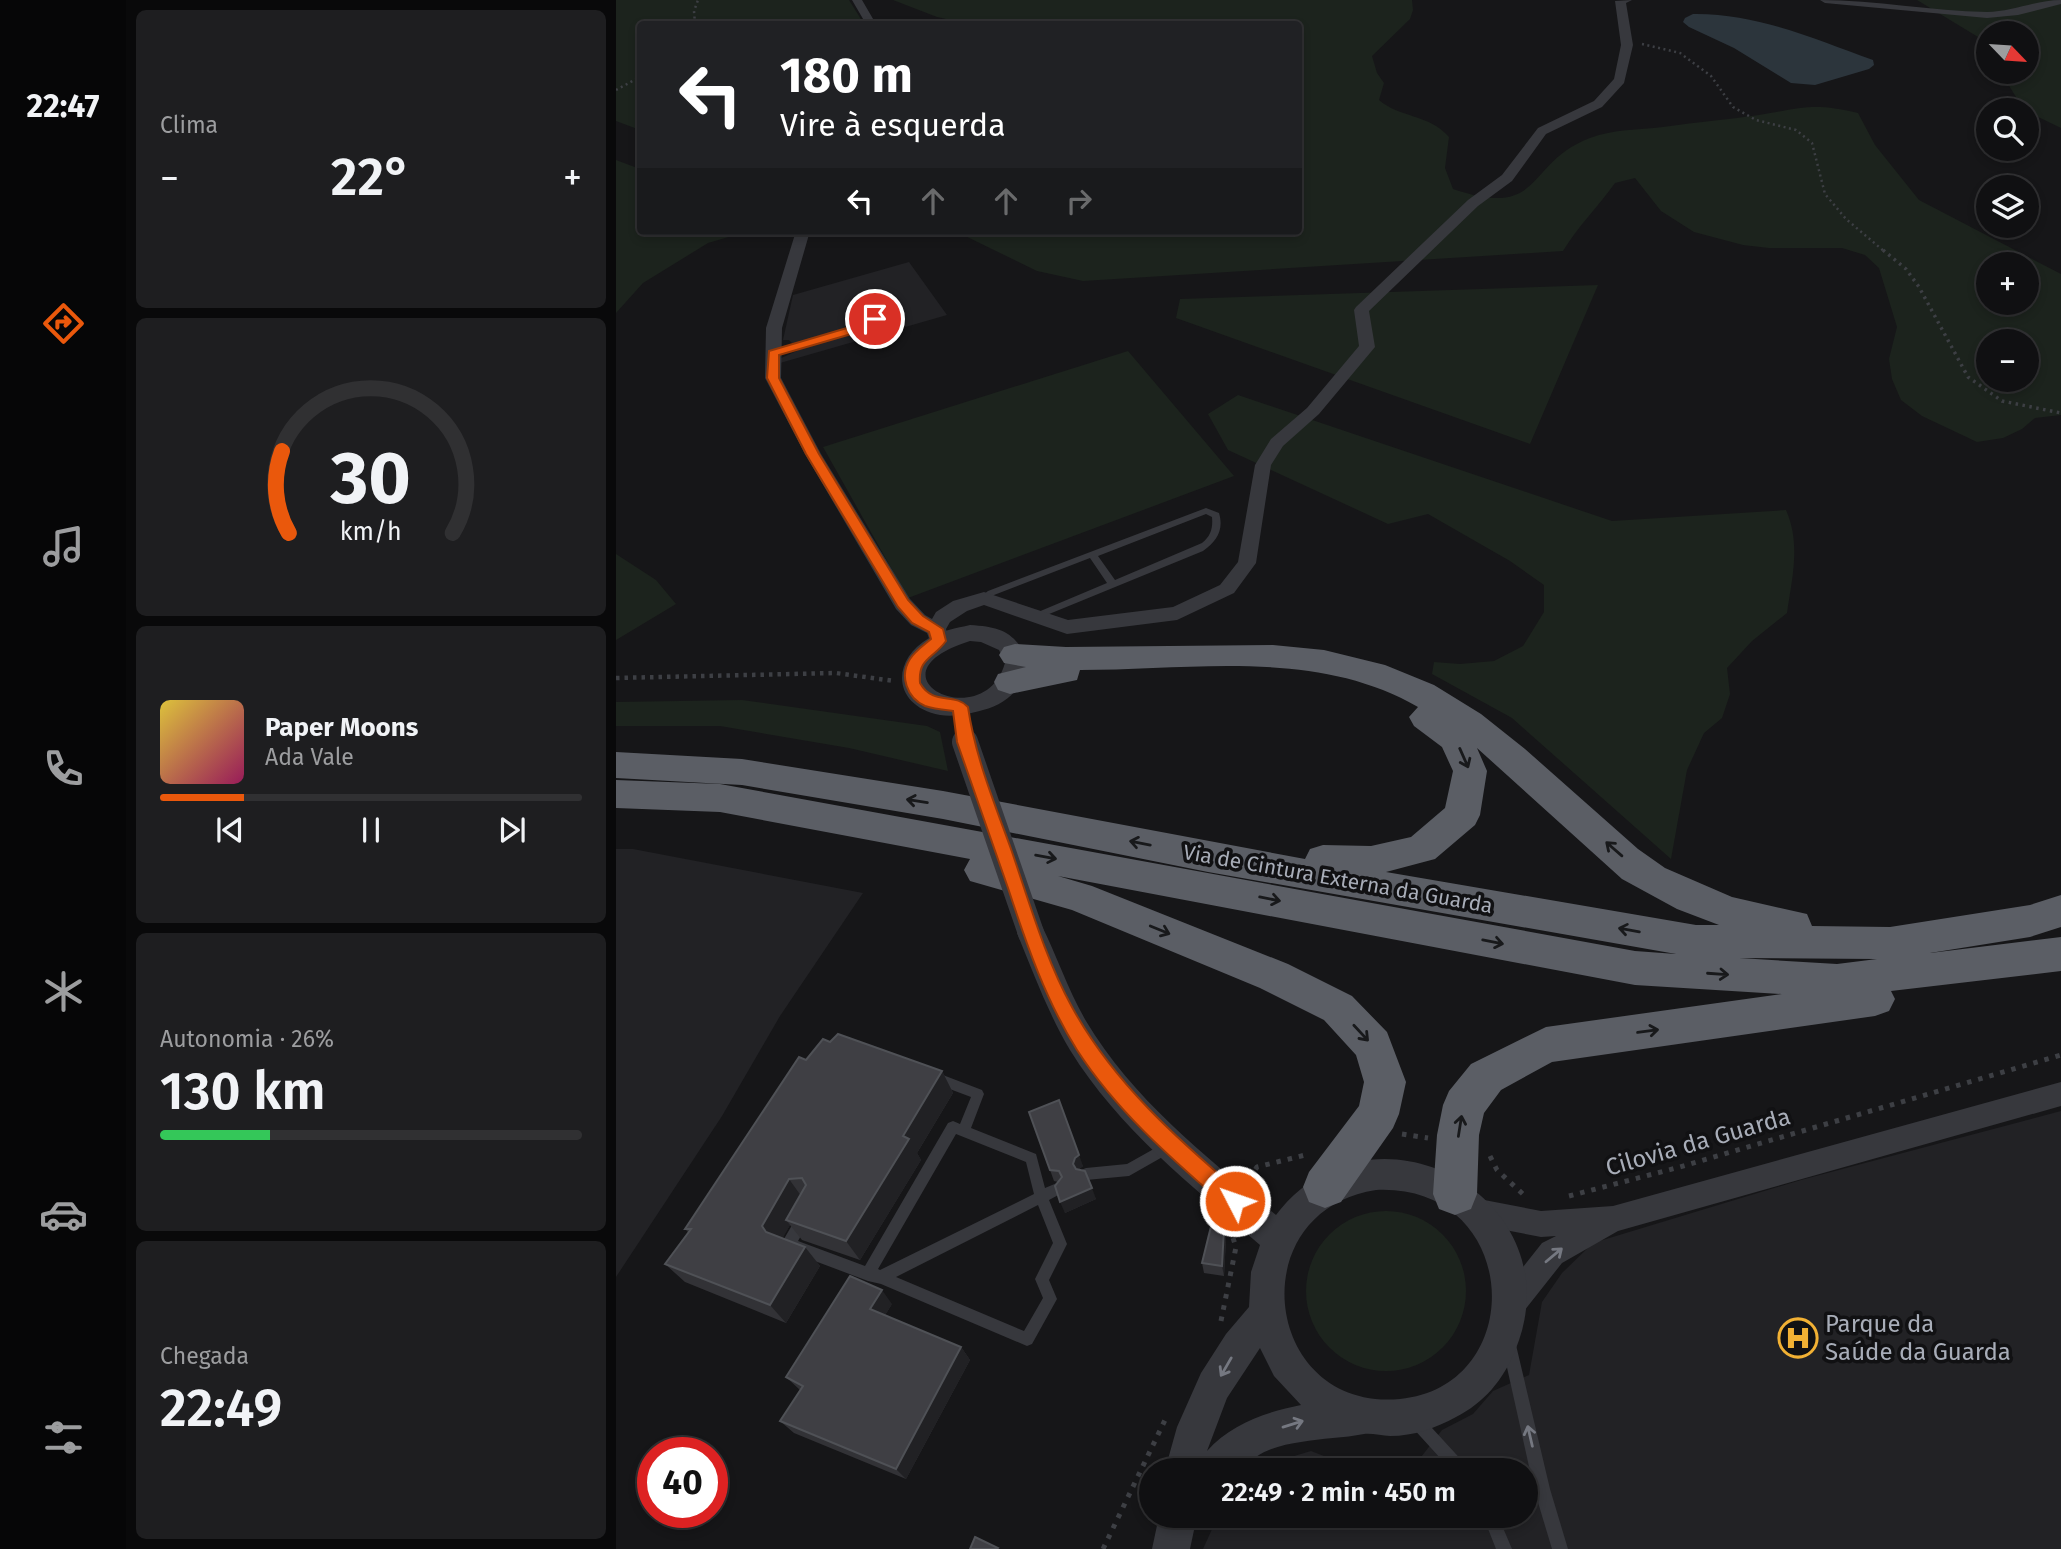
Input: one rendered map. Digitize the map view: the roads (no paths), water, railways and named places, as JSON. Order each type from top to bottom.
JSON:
[{"type":"highway","points":[[1013,668],[1063,658],[1289,656],[1348,664],[1422,693],[1466,723],[1636,868],[1702,904],[1767,923],[1862,929],[2046,916]]},
{"type":"highway","points":[[1013,668],[1064,672],[1283,669],[1344,678],[1409,704],[1456,739],[1470,771],[1462,815],[1422,849],[1371,861],[1208,857]]},
{"type":"highway","name":"Via de Cintura Externa da Guarda","points":[[616,765],[742,772],[943,805],[1208,857],[1696,942],[1890,943],[2046,916]]},
{"type":"highway","name":"Via de Cintura Externa da Guarda","points":[[616,794],[720,798],[1635,968],[1837,981],[2061,957]]},
{"type":"highway","points":[[720,798],[1079,897],[1274,976],[1338,1008],[1373,1045],[1385,1083],[1378,1114],[1364,1133],[1320,1169]]},
{"type":"highway","points":[[1467,1203],[1458,1142],[1464,1105],[1486,1077],[1546,1045],[1969,986],[2061,957]]},
{"type":"street","points":[[857,0],[869,21]]},
{"type":"street","points":[[802,235],[774,328],[773,378],[813,454],[903,604],[937,635],[985,634],[999,638],[1009,645],[1013,668],[989,698],[961,707],[929,702],[919,694],[913,684],[912,672],[916,660],[937,635],[943,617],[960,606],[984,598],[1067,627],[1177,614],[1227,589],[1247,563],[1263,466],[1277,443],[1313,411],[1367,347],[1361,310],[1473,203],[1507,178],[1542,131],[1598,104],[1620,80],[1627,45],[1620,1],[1627,0]]},
{"type":"street","points":[[1825,0],[1987,15],[2018,12],[2061,1]]},
{"type":"street","points":[[961,707],[965,742],[1031,933],[1063,1009],[1084,1045],[1118,1089],[1171,1146],[1279,1238]]},
{"type":"street","points":[[1359,1418],[1311,1388],[1284,1357],[1267,1313],[1266,1276],[1279,1238],[1301,1209],[1320,1169],[1405,1174],[1467,1203],[1541,1224],[1613,1219],[2061,1094]]},
{"type":"street","points":[[1467,1203],[1498,1254],[1508,1322]]},
{"type":"street","points":[[1229,1458],[1250,1439],[1301,1421],[1414,1419],[1451,1403],[1482,1377],[1508,1322],[1552,1253],[1613,1219]]},
{"type":"street","points":[[1186,1458],[1209,1396],[1242,1338],[1267,1313]]},
{"type":"lane","points":[[773,354],[869,324],[875,319],[865,301]]},
{"type":"lane","points":[[984,598],[991,593],[1206,511],[1216,515],[1218,531],[1213,540],[1200,549],[1034,617]]},
{"type":"lane","points":[[1092,554],[1113,584]]},
{"type":"lane","points":[[916,1071],[978,1094],[964,1131]]},
{"type":"lane","points":[[811,1206],[789,1244],[1027,1339],[1050,1299],[1042,1279],[1060,1244],[1041,1196],[1031,1158],[953,1127],[874,1276]]},
{"type":"lane","points":[[1086,1174],[1129,1170],[1171,1146]]},
{"type":"lane","points":[[874,1276],[1057,1189]]},
{"type":"lane","points":[[1508,1322],[1542,1489],[1559,1549]]},
{"type":"lane","points":[[1414,1419],[1450,1458]]},
{"type":"lane","points":[[1496,1528],[1504,1549]]},
{"type":"place","name":"Parque da Saúde da Guarda","points":[[1798,1338]]}]
